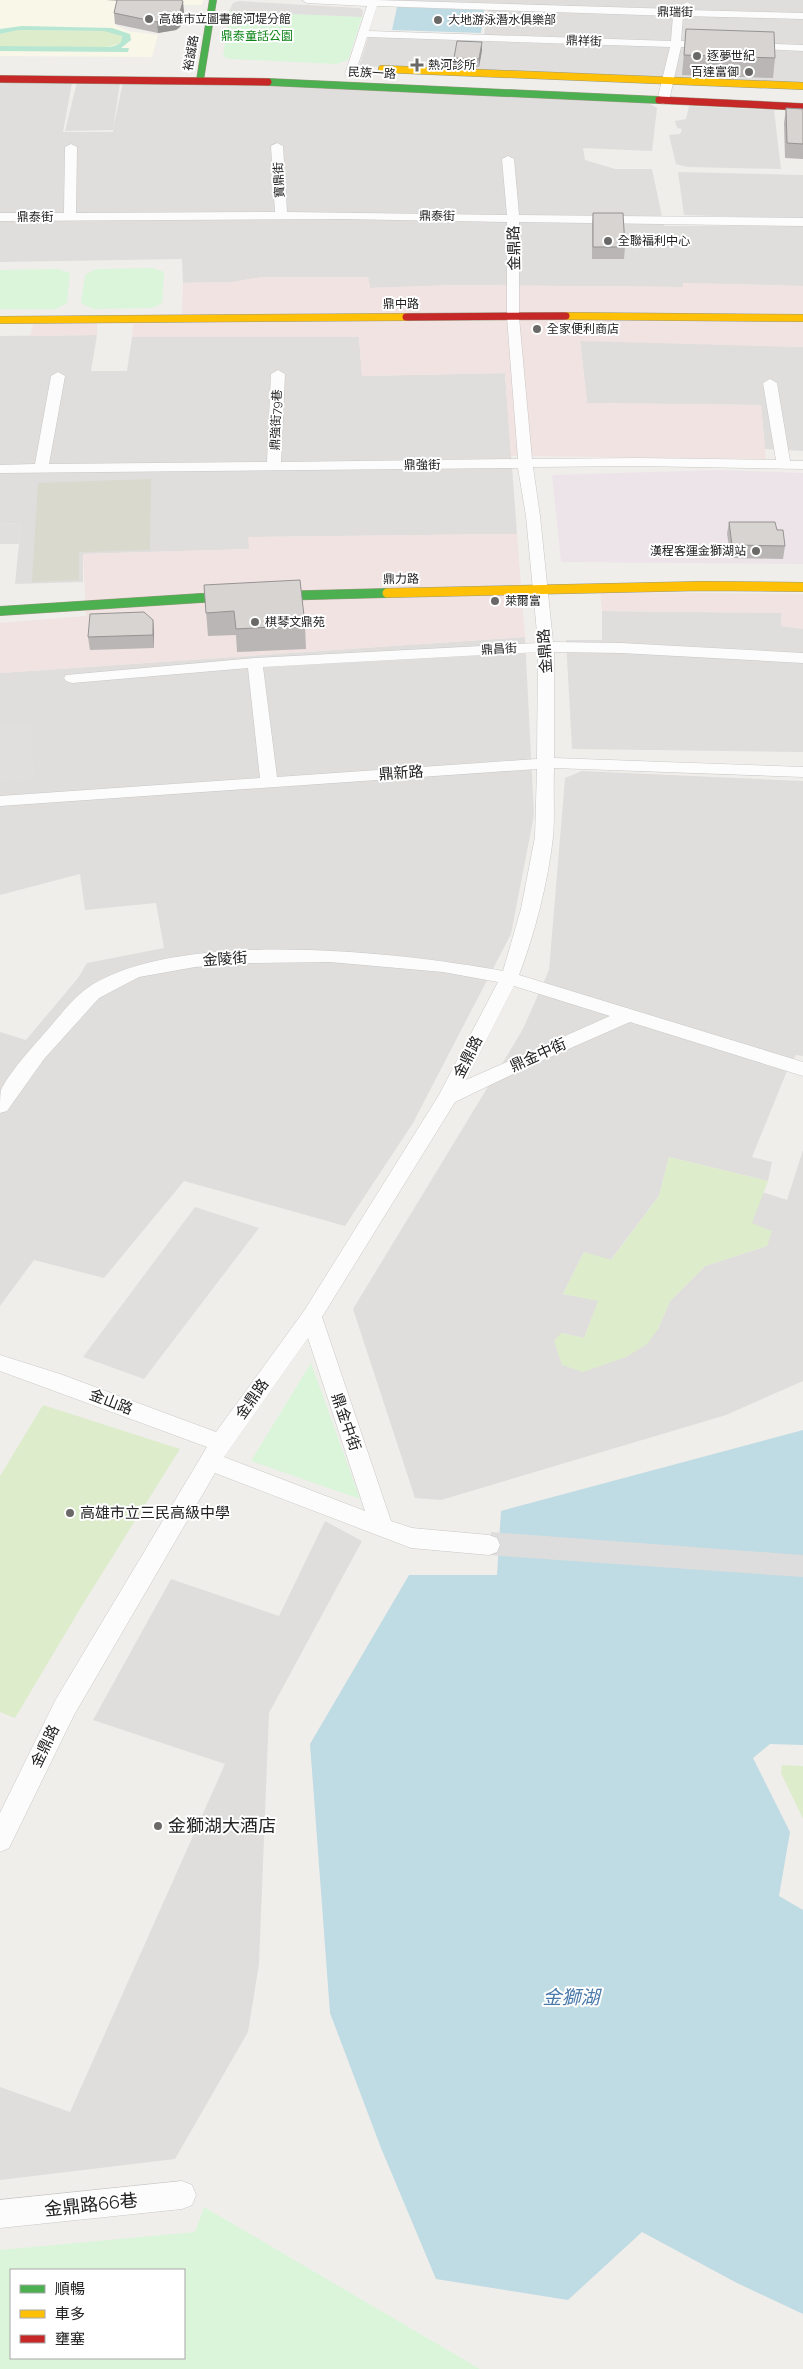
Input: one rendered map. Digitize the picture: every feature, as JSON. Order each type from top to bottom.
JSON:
[{"type":"main road","name":"裕誠路","points":[[202,68],[213,0]]},
{"type":"main road","name":"民族一路","points":[[0,71],[202,68],[667,90],[803,92]]},
{"type":"main road","name":"民族一路","points":[[0,79],[202,68]]},
{"type":"main road","name":"民族一路","points":[[355,69],[667,90],[803,107]]},
{"type":"main road","name":"民族一路","points":[[257,70],[355,69],[803,100]]},
{"type":"main road","name":"民族一路","points":[[667,90],[803,86]]},
{"type":"main road","name":"鼎中路","points":[[0,320],[648,315],[803,318]]},
{"type":"main road","name":"鼎力路","points":[[0,611],[163,600],[358,593],[667,575]]},
{"type":"main road","name":"鼎力路","points":[[422,580],[538,584],[803,587]]},
{"type":"street","name":"鼎瑞街","points":[[307,0],[373,3],[558,5],[596,14],[678,12],[803,16]]},
{"type":"street","points":[[667,90],[677,44],[678,12],[695,0]]},
{"type":"street","points":[[355,69],[373,3]]},
{"type":"street","name":"鼎祥街","points":[[364,34],[595,38],[677,44],[803,48]]},
{"type":"street","name":"寶鼎街","points":[[277,146],[280,215]]},
{"type":"street","name":"鼎泰街","points":[[70,217],[71,147]]},
{"type":"street","name":"金鼎路","points":[[0,1840],[64,1707],[215,1452],[310,1317],[448,1097],[509,978],[518,955],[530,909],[544,837],[546,647],[538,584],[533,516],[525,464],[513,317],[513,217],[508,159]]},
{"type":"street","name":"鼎泰街","points":[[0,217],[280,215],[513,217],[677,222],[803,222]]},
{"type":"street","name":"鼎強街79巷","points":[[274,466],[278,374]]},
{"type":"street","points":[[41,468],[58,376]]},
{"type":"street","points":[[770,383],[784,464]]},
{"type":"street","name":"鼎強街","points":[[0,468],[638,462],[803,465]]},
{"type":"street","name":"鼎昌街","points":[[72,678],[255,664],[546,647],[641,649],[803,658]]},
{"type":"street","points":[[255,664],[269,782]]},
{"type":"street","name":"鼎新路","points":[[0,801],[546,763],[803,772]]},
{"type":"street","name":"金陵街","points":[[0,1106],[37,1054],[92,994],[134,972],[195,960],[330,956],[443,966],[509,978]]},
{"type":"street","points":[[509,978],[803,1069]]},
{"type":"street","name":"鼎金中街","points":[[448,1097],[525,1060],[630,1015]]},
{"type":"street","name":"鼎金中街","points":[[310,1317],[382,1527]]},
{"type":"street","name":"金山路","points":[[0,1364],[52,1380],[382,1527],[411,1538],[489,1545]]},
{"type":"street","name":"金鼎路66巷","points":[[0,2214],[182,2195]]},
{"type":"shaded area","points":[[0,0],[203,0],[202,5],[156,5],[116,16],[114,22],[117,26],[128,31],[158,35],[152,57],[0,56]]},
{"type":"shaded area","points":[[376,0],[803,0],[803,84],[359,66],[369,35],[484,35],[489,4]]},
{"type":"shaded area","points":[[239,1],[359,8],[363,10],[362,17],[229,11],[233,3]]},
{"type":"shaded area","points":[[0,82],[72,83],[63,132],[113,132],[113,130],[65,131],[77,82],[120,83],[113,129],[123,82],[242,84],[649,103],[657,108],[652,151],[583,148],[585,160],[615,169],[652,169],[664,226],[803,225],[803,286],[683,283],[683,287],[456,285],[370,288],[368,277],[262,277],[233,282],[183,283],[182,259],[0,262]]},
{"type":"shaded area","points":[[689,106],[774,110],[781,169],[687,167],[676,164],[669,135],[680,134],[682,129],[677,128],[675,121],[686,119]]},
{"type":"shaded area","points":[[678,172],[803,175],[803,219],[684,215]]},
{"type":"shaded area","points":[[262,277],[368,277],[370,288],[456,285],[683,287],[683,283],[803,286],[803,347],[580,341],[587,403],[761,405],[766,459],[511,456],[505,373],[362,376],[359,337],[132,337],[133,324],[97,323],[97,335],[30,336],[35,316],[182,314],[183,283],[233,282]]},
{"type":"shaded area","points":[[97,335],[91,371],[127,371],[132,337],[359,337],[362,376],[505,373],[517,534],[249,537],[249,549],[83,554],[83,582],[15,584],[21,523],[0,524],[0,336]]},
{"type":"shaded area","points":[[580,340],[803,347],[803,451],[765,449],[761,405],[587,403]]},
{"type":"shaded area","name":"漢程客運金獅湖站","points":[[718,470],[803,473],[803,564],[561,562],[552,475]]},
{"type":"shaded area","points":[[151,479],[150,550],[79,552],[79,580],[32,582],[38,483]]},
{"type":"shaded area","points":[[21,523],[19,544],[0,544],[0,524]]},
{"type":"shaded area","points":[[517,534],[525,637],[0,673],[0,623],[86,616],[83,554],[249,549],[248,537]]},
{"type":"shaded area","points":[[600,592],[803,594],[803,629],[781,626],[781,613],[602,611]]},
{"type":"shaded area","points":[[602,611],[781,613],[781,626],[803,629],[803,752],[572,749],[566,640],[602,640]]},
{"type":"shaded area","points":[[525,637],[534,815],[511,934],[413,1123],[345,1226],[184,1181],[104,1278],[34,1260],[0,1306],[0,1032],[26,1040],[78,978],[87,963],[164,948],[156,903],[85,910],[80,874],[0,895],[0,673]]},
{"type":"shaded area","points":[[30,723],[35,781],[0,782],[0,725]]},
{"type":"shaded area","points":[[582,771],[803,781],[803,1056],[796,1055],[787,1071],[752,1157],[772,1162],[768,1181],[669,1157],[659,1196],[610,1261],[584,1252],[563,1294],[599,1300],[584,1338],[561,1333],[562,1365],[658,1329],[670,1301],[705,1266],[767,1246],[751,1224],[762,1192],[787,1200],[803,1150],[803,1381],[726,1415],[441,1500],[415,1498],[353,1309],[523,1029],[549,970],[565,778]]},
{"type":"shaded area","points":[[195,1207],[259,1228],[144,1379],[83,1357]]},
{"type":"shaded area","points":[[325,1521],[362,1541],[269,1713],[259,1964],[248,2032],[175,2159],[0,2180],[0,2087],[70,2112],[225,1764],[93,1720],[171,1579],[279,1616]]},
{"type":"green space","name":"鼎泰童話公園","points":[[229,11],[362,17],[348,60],[336,64],[231,59],[223,57]]},
{"type":"green space","points":[[22,26],[112,28],[130,34],[131,40],[121,48],[129,48],[128,52],[0,51],[0,46],[109,47],[118,44],[122,39],[122,36],[104,31],[19,30],[0,34],[0,29]]},
{"type":"green space","points":[[19,30],[110,31],[120,34],[123,39],[119,44],[103,48],[0,46],[0,34]]},
{"type":"green space","points":[[153,268],[164,272],[162,303],[152,308],[93,309],[81,303],[85,275],[96,269]]},
{"type":"green space","points":[[58,269],[70,273],[67,303],[56,309],[0,309],[0,270]]},
{"type":"green space","points":[[669,1157],[768,1181],[752,1223],[772,1231],[767,1246],[705,1266],[670,1301],[658,1329],[647,1344],[626,1357],[583,1372],[562,1365],[554,1341],[561,1333],[584,1338],[598,1301],[563,1294],[584,1252],[611,1260],[659,1196]]},
{"type":"green space","points":[[311,1363],[360,1499],[251,1461]]},
{"type":"green space","name":"高雄市立三民高級中學","points":[[43,1405],[180,1449],[83,1604],[15,1718],[0,1712],[0,1476]]},
{"type":"green space","points":[[782,1765],[803,1766],[803,1819],[781,1773]]},
{"type":"green space","points":[[204,2207],[480,2369],[0,2369],[0,2250],[195,2232]]},
{"type":"water","name":"大地游泳潛水俱樂部","points":[[397,7],[484,10],[481,33],[392,30]]},
{"type":"water","name":"金獅湖","points":[[803,1430],[803,1745],[770,1744],[753,1758],[790,1832],[779,1896],[803,1910],[803,2314],[737,2283],[642,2232],[568,2300],[436,2279],[381,2148],[330,2013],[310,1744],[409,1575],[497,1575],[501,1511]]},
{"type":"pier","points":[[491,1532],[803,1555],[803,1577],[488,1555]]},
{"type":"building","points":[[117,0],[183,1],[179,16],[175,19],[157,22],[114,13]]},
{"type":"building","points":[[686,29],[774,32],[775,58],[684,55]]},
{"type":"building","points":[[457,41],[482,42],[479,59],[454,58]]},
{"type":"building","points":[[786,108],[803,109],[803,144],[787,143]]},
{"type":"building","name":"全聯福利中心","points":[[593,213],[623,213],[625,247],[593,247]]},
{"type":"building","points":[[729,522],[775,522],[777,530],[783,530],[785,546],[732,545]]},
{"type":"building","points":[[300,580],[305,625],[236,629],[234,611],[206,613],[204,585]]},
{"type":"building","points":[[144,612],[153,620],[153,635],[88,637],[90,614]]},
{"type":"traffic: fast","points":[[200,80],[213,0]]},
{"type":"traffic: fast","points":[[268,82],[659,100]]},
{"type":"traffic: fast","points":[[0,611],[201,598],[387,593]]},
{"type":"traffic: slow","points":[[382,69],[803,86]]},
{"type":"traffic: slow","points":[[566,316],[803,318]]},
{"type":"traffic: slow","points":[[0,320],[406,317]]},
{"type":"traffic: slow","points":[[387,593],[703,586],[803,587]]},
{"type":"traffic: jam","points":[[0,79],[268,82]]},
{"type":"traffic: jam","points":[[659,100],[803,107]]},
{"type":"traffic: jam","points":[[406,317],[566,316]]},
{"type":"place","name":"高雄市立圖書館河堤分館","points":[[149,19]]},
{"type":"place","name":"大地游泳潛水俱樂部","points":[[438,20]]},
{"type":"place","name":"逐夢世紀","points":[[697,56]]},
{"type":"place","name":"熱河診所","points":[[417,65]]},
{"type":"place","name":"百達富御","points":[[749,72]]},
{"type":"place","name":"全聯福利中心","points":[[608,241]]},
{"type":"place","name":"全家便利商店","points":[[537,329]]},
{"type":"place","name":"漢程客運金獅湖站","points":[[756,551]]},
{"type":"place","name":"萊爾富","points":[[495,601]]},
{"type":"place","name":"棋琴文鼎苑","points":[[255,622]]},
{"type":"place","name":"高雄市立三民高級中學","points":[[70,1513]]},
{"type":"place","name":"金獅湖大酒店","points":[[158,1826]]}]
